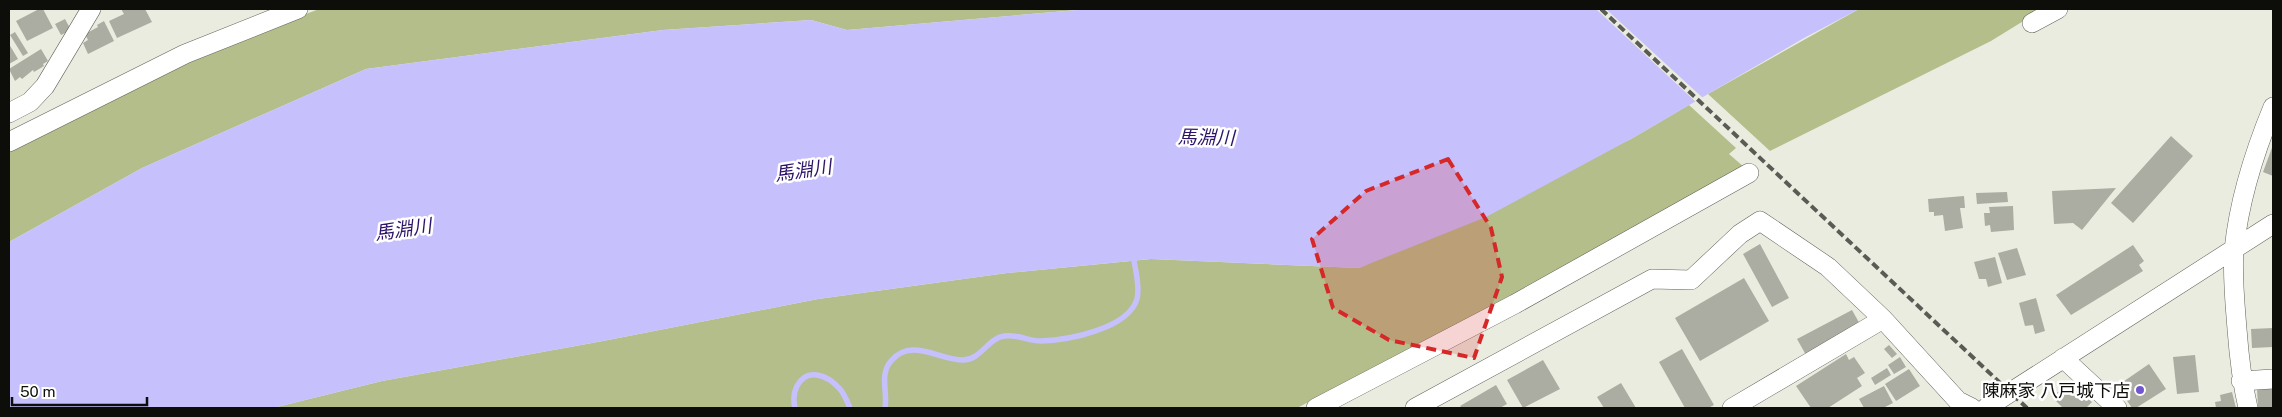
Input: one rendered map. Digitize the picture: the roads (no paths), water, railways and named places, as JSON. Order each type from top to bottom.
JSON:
[{"type":"street","points":[[9,114],[30,102],[45,86],[91,9]]},
{"type":"street","points":[[9,142],[185,54],[298,9]]},
{"type":"street","points":[[2032,22],[2058,9]]},
{"type":"street","points":[[2248,408],[2241,381],[2234,278],[2234,249],[2242,200],[2256,149],[2273,107]]},
{"type":"street","points":[[1316,408],[1515,304],[1749,173]]},
{"type":"street","points":[[1415,408],[1441,402],[1652,280],[1691,280],[1740,234],[1760,221],[1828,267],[1883,319],[1958,401],[1972,408]]},
{"type":"street","points":[[1986,408],[2273,224]]},
{"type":"street","points":[[1732,408],[1883,319]]},
{"type":"street","points":[[2063,358],[2117,408]]},
{"type":"street","points":[[2241,381],[2273,379]]},
{"type":"water","name":"馬淵川","points":[[1089,9],[1859,9],[1804,38],[1631,139],[1486,217],[1359,268],[1151,259],[1007,273],[818,299],[603,341],[382,381],[273,408],[9,408],[9,242],[142,168],[366,69],[663,30],[811,20],[847,30]]},
{"type":"waterway","points":[[885,408],[885,372],[887,366],[899,354],[916,350],[963,360],[975,357],[993,341],[1004,336],[1041,341],[1053,340],[1096,331],[1122,318],[1137,299],[1138,285],[1134,261]]},
{"type":"waterway","points":[[795,408],[794,397],[797,386],[806,376],[812,375],[823,377],[834,383],[842,392],[850,408]]},
{"type":"railway","points":[[1601,9],[2027,408]]},
{"type":"place","name":"陳麻家 八戸城下店","points":[[2140,390]]}]
